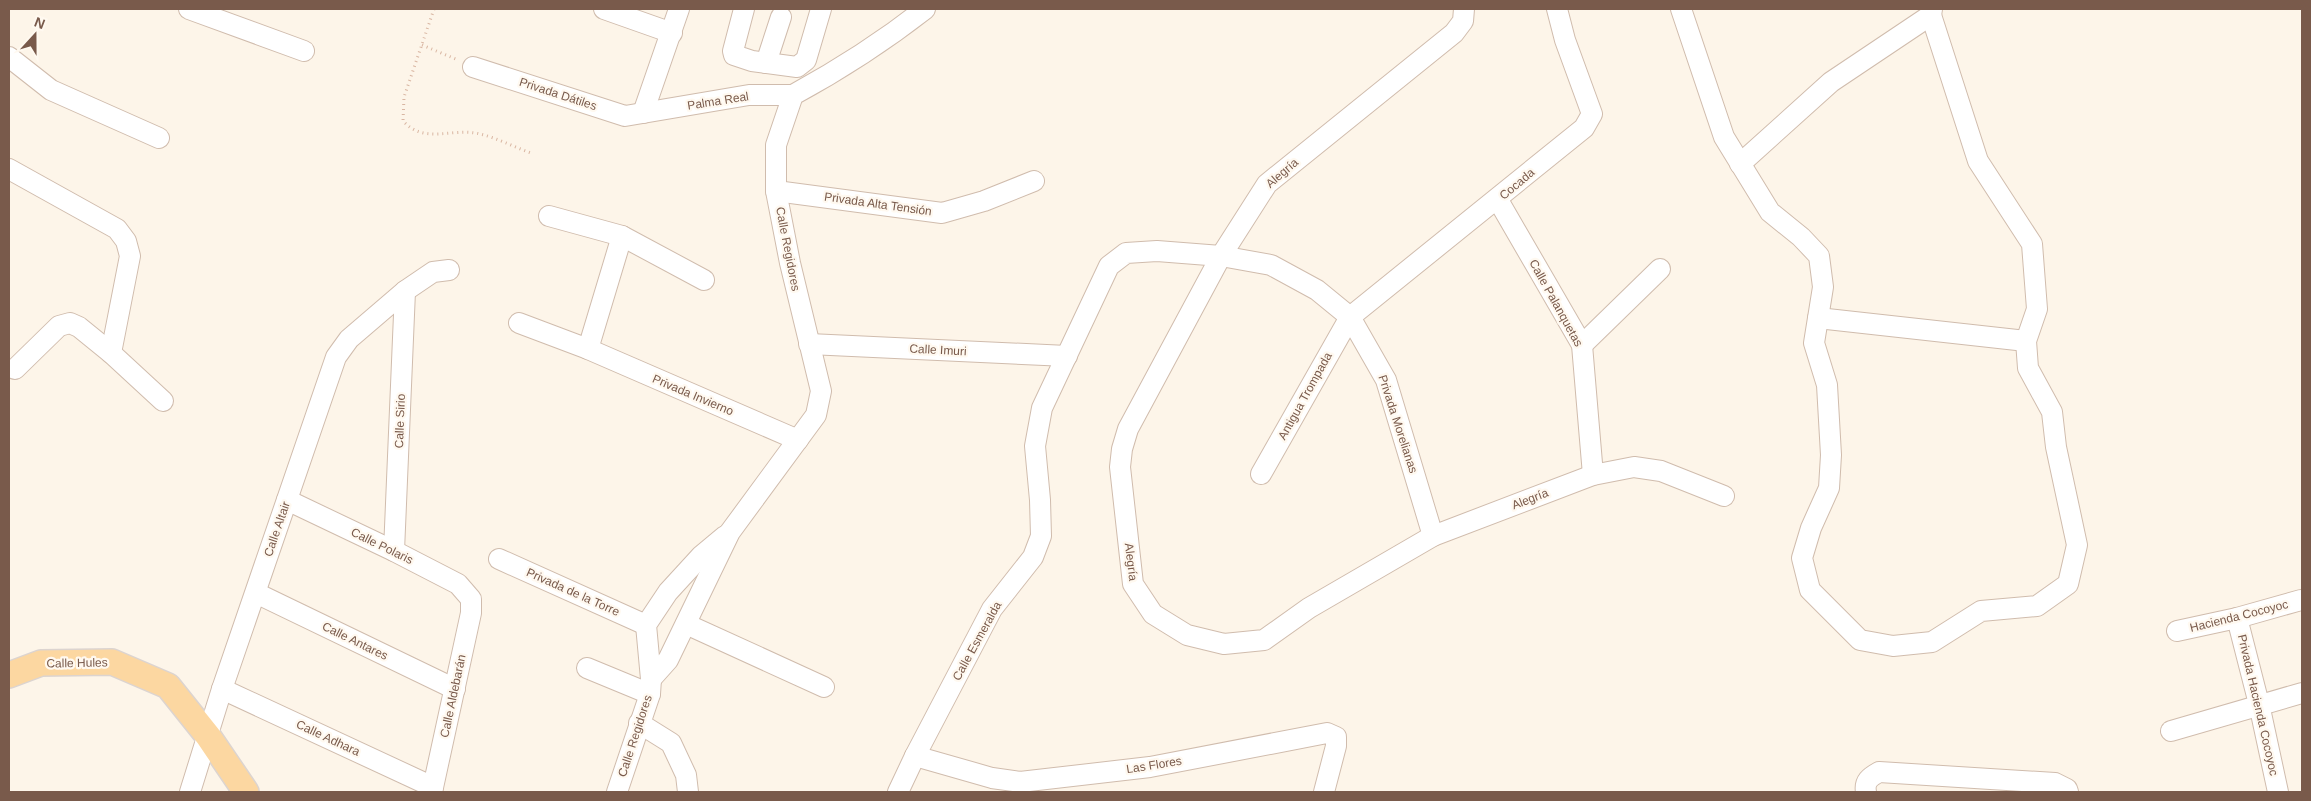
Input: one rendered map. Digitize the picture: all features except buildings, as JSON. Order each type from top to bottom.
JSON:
[{"type":"main road","name":"Calle Hules","points":[[9,675],[41,663],[112,662],[168,686],[208,736],[246,792]]},
{"type":"street","points":[[189,9],[304,51]]},
{"type":"street","points":[[604,9],[672,33]]},
{"type":"street","points":[[643,113],[679,9]]},
{"type":"street","points":[[744,9],[733,51],[737,58],[798,67],[806,60],[822,9]]},
{"type":"street","points":[[794,95],[900,29],[925,9]]},
{"type":"street","name":"Alegría","points":[[1464,9],[1463,21],[1454,33],[1267,184],[1221,256],[1128,429],[1122,449],[1120,467],[1132,584],[1153,614],[1188,635],[1224,644],[1264,640],[1310,608],[1433,536],[1593,475],[1634,467],[1661,471],[1724,496]]},
{"type":"street","name":"Cocada","points":[[1350,318],[1498,200],[1584,128],[1592,114],[1557,9]]},
{"type":"street","points":[[1681,9],[1724,137],[1740,164],[1770,212],[1801,237],[1819,256],[1823,288],[1814,343],[1828,385],[1831,455],[1829,488],[1811,528],[1802,558],[1810,590],[1860,640],[1893,646],[1932,642],[1980,612],[2037,606],[2068,584],[2077,545],[2056,447],[2052,412],[2028,368],[2026,341],[2037,309],[2032,244],[1978,161],[1932,12],[1831,82],[1740,164]]},
{"type":"street","points":[[749,95],[759,62],[781,17]]},
{"type":"street","points":[[9,57],[51,90],[160,138]]},
{"type":"street","name":"Privada Dátiles","points":[[473,66],[625,116],[643,113]]},
{"type":"street","name":"Palma Real","points":[[643,113],[749,95],[794,95]]},
{"type":"street","name":"Calle Regidores","points":[[617,792],[651,686],[668,660],[730,532],[816,415],[821,391],[790,263],[776,191],[776,145],[794,95]]},
{"type":"street","points":[[9,169],[117,229],[126,241],[130,256],[112,353]]},
{"type":"street","name":"Privada Alta Tensión","points":[[776,191],[942,213],[984,202],[1034,181]]},
{"type":"street","name":"Calle Palanquetas","points":[[1498,200],[1582,345],[1593,475]]},
{"type":"street","points":[[550,216],[622,236],[704,280]]},
{"type":"street","points":[[588,350],[622,236]]},
{"type":"street","name":"Calle Esmeralda","points":[[898,792],[992,609],[1033,557],[1041,536],[1040,500],[1034,446],[1042,408],[1109,266],[1126,252],[1157,251],[1221,256]]},
{"type":"street","name":"Privada Morelianas","points":[[1221,256],[1272,266],[1317,290],[1350,318],[1386,380],[1433,536]]},
{"type":"street","name":"Calle Altair","points":[[190,792],[222,689],[336,358],[349,339],[405,291],[433,272],[449,270]]},
{"type":"street","points":[[1582,345],[1660,270]]},
{"type":"street","name":"Calle Sirio","points":[[394,551],[405,291]]},
{"type":"street","name":"Antigua Trompada","points":[[1261,474],[1350,318]]},
{"type":"street","points":[[1818,318],[2026,341]]},
{"type":"street","name":"Privada Invierno","points":[[519,322],[798,440]]},
{"type":"street","points":[[16,369],[59,326],[70,323],[79,327],[112,353],[163,401]]},
{"type":"street","name":"Calle Imuri","points":[[809,344],[1067,356]]},
{"type":"street","name":"Calle Polaris","points":[[287,500],[458,584],[471,600]]},
{"type":"street","name":"Calle Regidores","points":[[651,686],[646,625],[668,592],[701,556],[730,532]]},
{"type":"street","name":"Privada de la Torre","points":[[499,559],[646,625]]},
{"type":"street","name":"Calle Antares","points":[[256,593],[455,689]]},
{"type":"street","name":"Calle Aldebarán","points":[[433,790],[455,689],[471,600]]},
{"type":"street","name":"Hacienda Cocoyoc","points":[[2177,631],[2237,618],[2300,600]]},
{"type":"street","name":"Privada Hacienda Cocoyoc","points":[[2237,618],[2259,704],[2278,792]]},
{"type":"street","points":[[686,624],[824,687]]},
{"type":"street","points":[[587,668],[651,686]]},
{"type":"street","name":"Calle Adhara","points":[[222,689],[433,790]]},
{"type":"street","points":[[2171,731],[2302,693]]},
{"type":"street","points":[[639,723],[671,743],[686,775],[688,792]]},
{"type":"street","name":"Las Flores","points":[[915,756],[992,778],[1020,782],[1150,767],[1327,733],[1336,737],[1336,746],[1324,792]]},
{"type":"street","points":[[1866,792],[1865,786],[1869,777],[1880,772],[2055,783],[2067,789],[2068,792]]},
{"type":"path","points":[[434,9],[404,97],[402,121],[410,129],[430,134],[478,134],[530,154]]},
{"type":"path","points":[[422,45],[473,66]]}]
